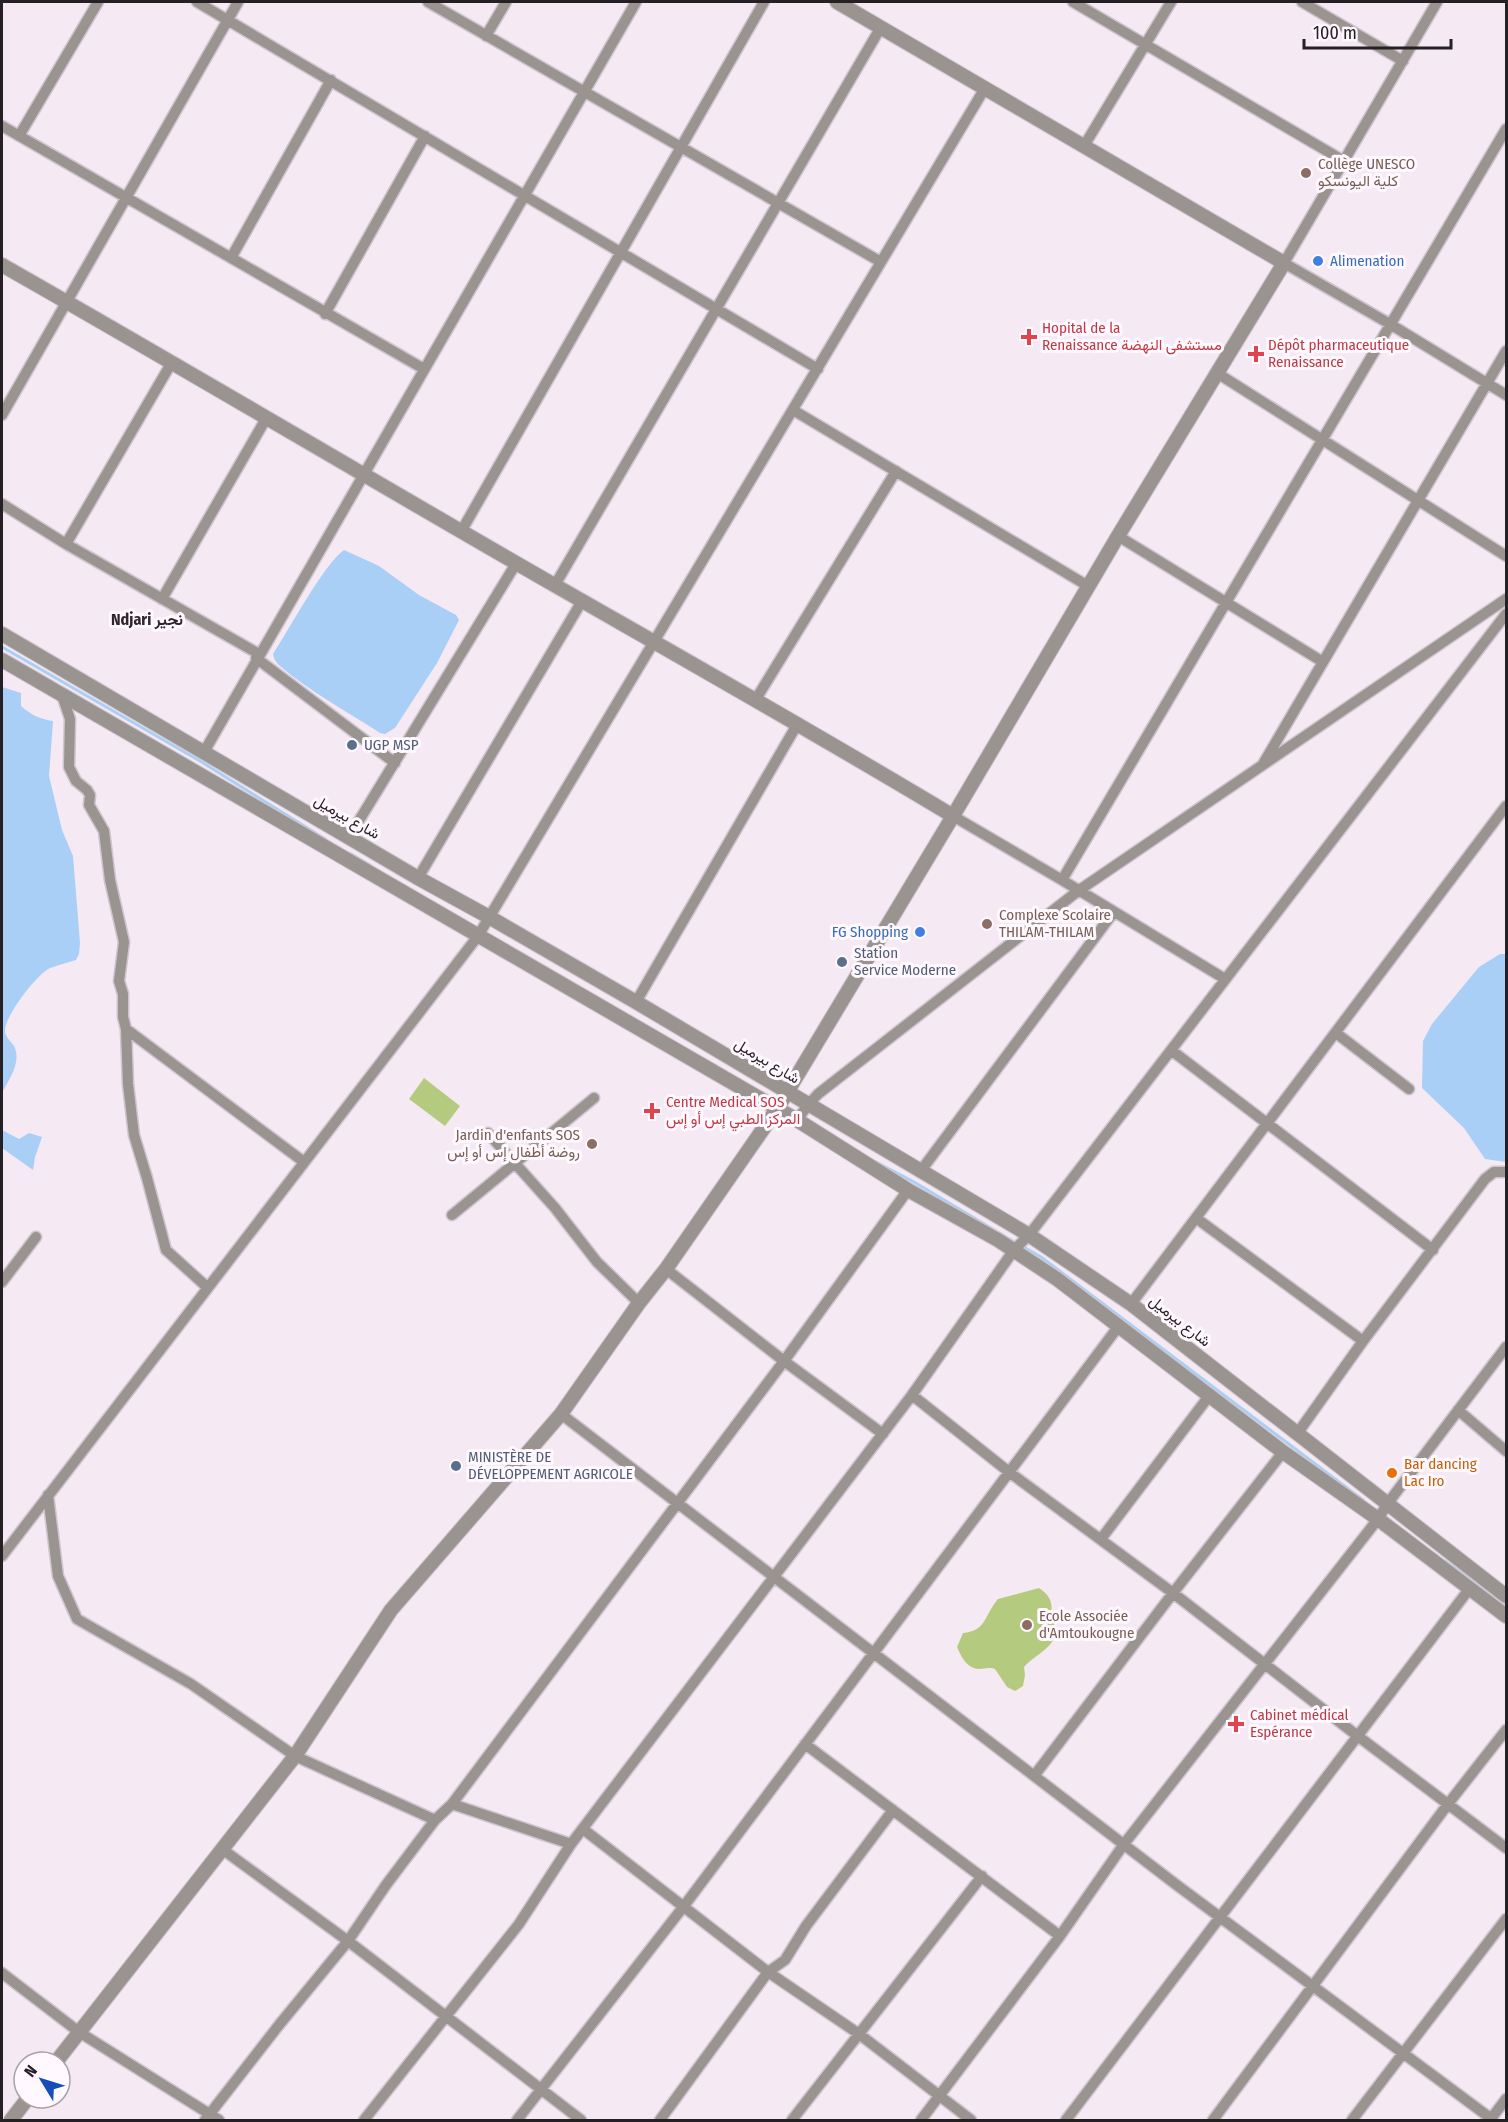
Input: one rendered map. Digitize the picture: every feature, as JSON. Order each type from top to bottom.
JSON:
[{"type":"street","points":[[18,136],[98,2]]},
{"type":"street","points":[[197,2],[818,369]]},
{"type":"street","points":[[2,415],[238,2]]},
{"type":"street","points":[[428,2],[881,262]]},
{"type":"street","points":[[486,36],[506,2]]},
{"type":"street","points":[[204,752],[257,656],[636,2]]},
{"type":"street","points":[[462,530],[764,2]]},
{"type":"street","points":[[837,2],[1390,324],[1506,395]]},
{"type":"street","points":[[1073,2],[1147,43],[1344,161]]},
{"type":"street","points":[[1084,146],[1172,2]]},
{"type":"street","points":[[1302,2],[1402,61]]},
{"type":"street","points":[[65,2050],[295,1756],[391,1610],[561,1414],[639,1303],[666,1269],[788,1093],[1088,586],[1284,263],[1437,2]]},
{"type":"street","points":[[555,585],[881,27]]},
{"type":"street","points":[[231,258],[331,80]]},
{"type":"street","points":[[2,1556],[484,926],[985,88]]},
{"type":"street","points":[[2,126],[125,199],[424,369]]},
{"type":"street","points":[[1062,880],[1506,129]]},
{"type":"street","points":[[325,314],[425,136]]},
{"type":"street","points":[[2,265],[798,723],[1225,979]]},
{"type":"street","points":[[1261,767],[1506,351]]},
{"type":"street","points":[[66,544],[172,362]]},
{"type":"street","points":[[1217,373],[1322,442],[1506,556]]},
{"type":"street","points":[[793,410],[1088,586]]},
{"type":"street","points":[[162,599],[267,417]]},
{"type":"street","points":[[756,699],[896,471]]},
{"type":"street","points":[[2,504],[257,656],[395,763]]},
{"type":"street","points":[[1118,536],[1323,662]]},
{"type":"street","points":[[349,837],[517,562]]},
{"type":"street","points":[[418,878],[582,600]]},
{"type":"street","points":[[797,1120],[808,1105],[1078,891],[1506,600]]},
{"type":"street","points":[[364,2121],[519,1924],[571,1844],[883,1434],[1014,1250],[1029,1235],[1506,614]]},
{"type":"street","name":"شارع بيرميل","points":[[2,634],[418,878],[484,926],[777,1109],[908,1190],[1014,1250],[1057,1279],[1283,1452],[1378,1519],[1506,1616]]},
{"type":"street","name":"شارع بيرميل","points":[[2,660],[484,926],[636,1002],[1029,1235],[1131,1304],[1506,1596]]},
{"type":"street","points":[[62,695],[70,719],[69,767],[76,781],[90,795],[89,805],[104,831],[110,880],[124,942],[119,981],[123,994],[128,1084],[134,1135],[166,1250],[208,1288]]},
{"type":"street","points":[[636,1002],[798,723]]},
{"type":"street","points":[[1131,1304],[1506,806]]},
{"type":"street","points":[[920,1172],[1113,913]]},
{"type":"street","points":[[126,1029],[304,1162]]},
{"type":"street","points":[[1336,1033],[1409,1089]]},
{"type":"street","points":[[1171,1050],[1433,1250]]},
{"type":"street","points":[[452,1215],[594,1098]]},
{"type":"street","points":[[488,1133],[516,1163],[597,1262],[639,1303]]},
{"type":"street","points":[[1297,1434],[1363,1341],[1485,1179],[1494,1172],[1506,1172]]},
{"type":"street","points":[[2,1973],[79,2032],[212,2118],[279,2025],[348,1941],[386,1885],[435,1820],[452,1804],[784,1361],[908,1190]]},
{"type":"street","points":[[1196,1218],[1363,1341]]},
{"type":"street","points":[[2,1282],[36,1237]]},
{"type":"street","points":[[666,1269],[784,1361],[883,1434]]},
{"type":"street","points":[[517,2121],[684,1906],[1118,1327]]},
{"type":"street","points":[[921,2121],[1060,1936],[1124,1844],[1378,1519],[1506,1347]]},
{"type":"street","points":[[912,1395],[1009,1472],[1173,1593],[1506,1848]]},
{"type":"street","points":[[1101,1539],[1209,1396]]},
{"type":"street","points":[[1458,1410],[1506,1451]]},
{"type":"street","points":[[561,1414],[774,1579],[1221,1918],[1492,2120],[1506,2099]]},
{"type":"street","points":[[1034,1776],[1283,1452]]},
{"type":"street","points":[[48,1495],[58,1576],[77,1619],[190,1684],[295,1756],[435,1820]]},
{"type":"street","points":[[1066,2121],[1470,1588]]},
{"type":"street","points":[[1213,2121],[1448,1804],[1506,1730]]},
{"type":"street","points":[[805,1744],[1060,1936]]},
{"type":"street","points":[[452,1804],[571,1844]]},
{"type":"street","points":[[660,2121],[768,1972],[785,1960],[806,1926],[893,1810]]},
{"type":"street","points":[[583,1829],[768,1972],[859,2034],[971,2121]]},
{"type":"street","points":[[222,1849],[348,1941],[581,2121]]},
{"type":"street","points":[[792,2121],[982,1876]]},
{"type":"street","points":[[1352,2121],[1506,1919]]},
{"type":"green space","points":[[424,1078],[460,1106],[445,1126],[409,1099]]},
{"type":"green space","points":[[1039,1588],[1050,1600],[1052,1608],[1050,1616],[1055,1633],[1049,1645],[1024,1667],[1023,1686],[1015,1691],[1007,1687],[995,1669],[979,1669],[967,1664],[957,1647],[963,1633],[971,1632],[981,1626],[998,1599]]},
{"type":"water","points":[[344,550],[379,566],[419,595],[456,615],[459,620],[437,663],[395,728],[385,734],[303,684],[275,661],[273,654],[317,583]]},
{"type":"water","points":[[2,687],[21,693],[21,706],[28,712],[53,721],[49,776],[62,830],[73,856],[80,943],[76,960],[44,972],[22,996],[10,1016],[5,1033],[14,1046],[16,1064],[2,1093]]},
{"type":"water","points":[[1500,954],[1506,954],[1506,1162],[1485,1159],[1464,1128],[1422,1088],[1423,1041],[1432,1024],[1479,967]]},
{"type":"water","points":[[2,1130],[19,1139],[29,1133],[42,1137],[33,1170],[2,1148]]},
{"type":"waterway","points":[[2,647],[200,761],[325,839]]},
{"type":"waterway","points":[[351,854],[370,865]]},
{"type":"waterway","points":[[876,1162],[1016,1243]]},
{"type":"waterway","points":[[1022,1246],[1041,1257],[1363,1500]]},
{"type":"waterway","points":[[1445,1561],[1506,1606]]},
{"type":"place","name":"Collège UNESCO كلية اليونسكو","points":[[1306,173]]},
{"type":"place","name":"Alimenation","points":[[1318,261]]},
{"type":"place","name":"Hopital de la Renaissance مستشفى النهضة","points":[[1029,337]]},
{"type":"place","name":"Dépôt pharmaceutique Renaissance","points":[[1256,354]]},
{"type":"place","name":"UGP MSP","points":[[352,745]]},
{"type":"place","name":"Complexe Scolaire THILAM-THILAM","points":[[987,924]]},
{"type":"place","name":"FG Shopping","points":[[920,932]]},
{"type":"place","name":"Station Service Moderne","points":[[842,962]]},
{"type":"place","name":"Centre Medical SOS المركز الطبي إس أو إس","points":[[652,1111]]},
{"type":"place","name":"Jardin d'enfants SOS روضة أطفال إس أو إس","points":[[592,1144]]},
{"type":"place","name":"MINISTÈRE DE DÉVELOPPEMENT AGRICOLE","points":[[456,1466]]},
{"type":"place","name":"Bar dancing Lac Iro","points":[[1392,1473]]},
{"type":"place","name":"Ecole Associée d'Amtoukougne","points":[[1027,1625]]},
{"type":"place","name":"Cabinet médical Espérance","points":[[1236,1724]]},
{"type":"district","name":"Ndjari نجير","points":[[147,619]]}]
